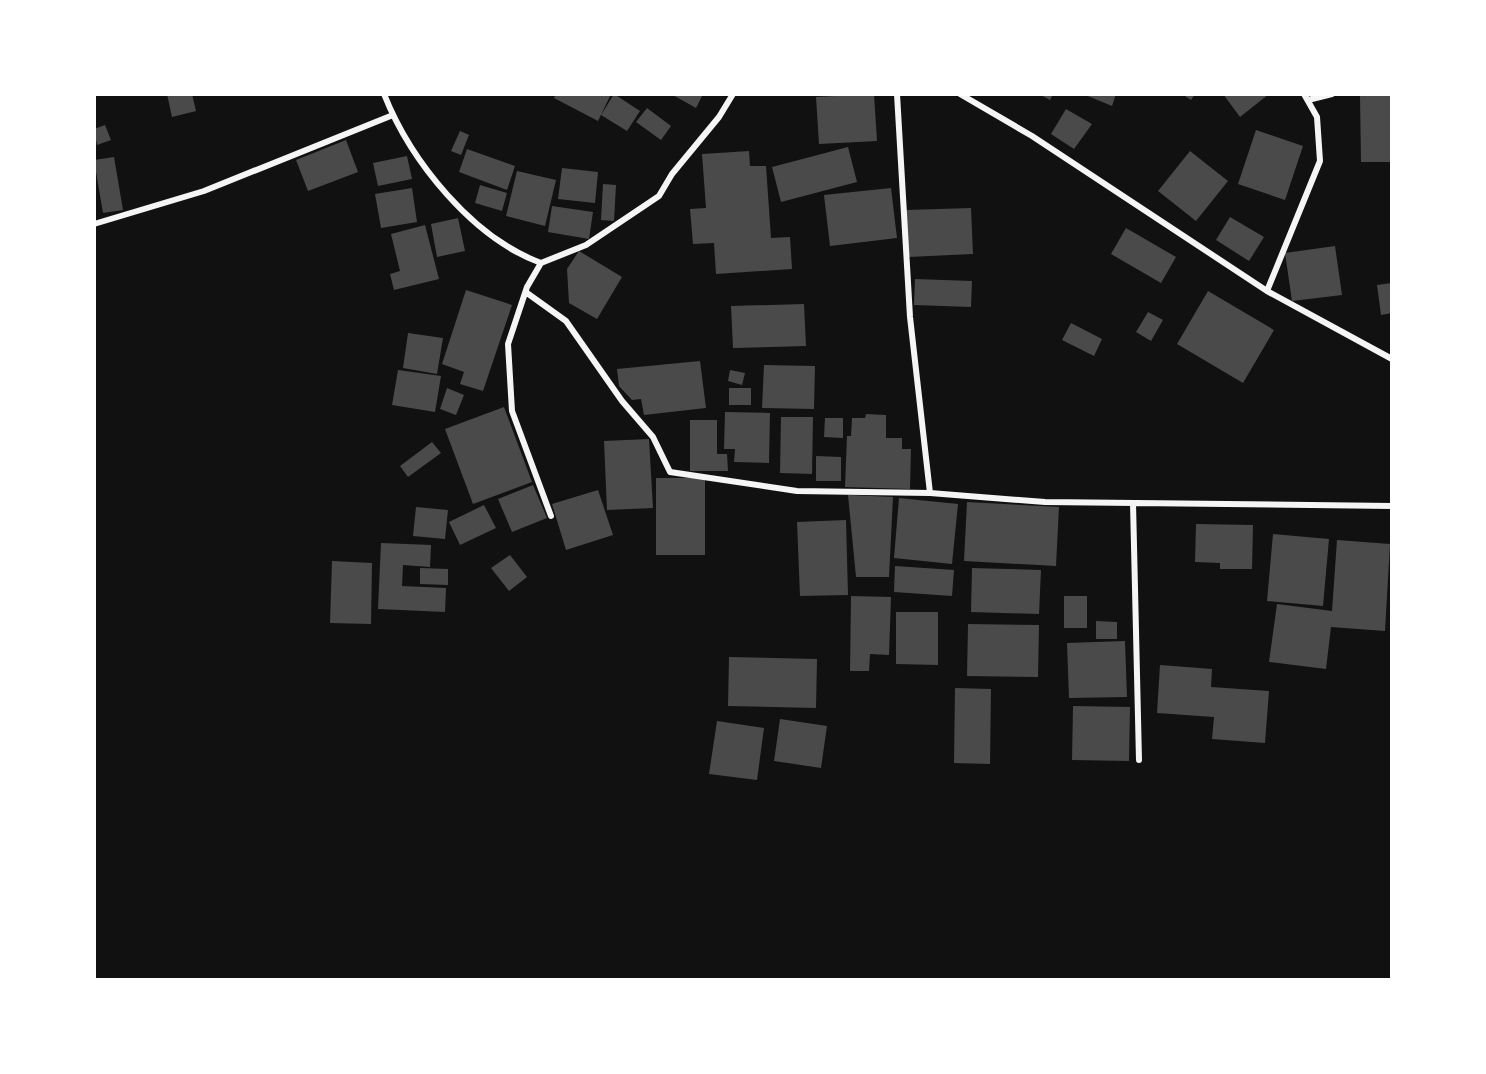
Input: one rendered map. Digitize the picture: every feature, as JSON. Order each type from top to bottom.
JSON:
[{"type":"street","points":[[384,94],[393,115],[422,161],[478,228],[516,254],[541,262],[586,245],[658,196],[719,117],[733,94]]},
{"type":"street","points":[[897,94],[910,317],[930,493]]},
{"type":"street","points":[[960,94],[1032,136],[1267,291],[1392,359]]},
{"type":"street","points":[[1267,291],[1320,161],[1317,117],[1306,97],[1332,94]]},
{"type":"street","points":[[94,225],[204,191],[393,115]]},
{"type":"street","points":[[541,262],[527,287],[527,293],[508,344],[512,411],[551,516]]},
{"type":"street","points":[[527,293],[566,321],[622,401],[653,437],[670,472],[797,491],[930,493],[1045,502],[1392,506]]},
{"type":"street","points":[[1133,503],[1139,760]]},
{"type":"building","points":[[167,94],[192,94],[196,111],[172,117]]},
{"type":"building","points":[[556,94],[611,94],[598,121],[554,98]]},
{"type":"building","points":[[614,94],[640,111],[627,131],[601,115]]},
{"type":"building","points":[[671,94],[703,94],[696,108]]},
{"type":"building","points":[[874,94],[877,141],[819,144],[816,97]]},
{"type":"building","points":[[1039,94],[1053,94],[1050,100]]},
{"type":"building","points":[[1083,94],[1116,94],[1112,106]]},
{"type":"building","points":[[1182,94],[1195,94],[1191,100]]},
{"type":"building","points":[[1223,94],[1269,94],[1240,117]]},
{"type":"building","points":[[1360,96],[1392,96],[1392,162],[1361,162]]},
{"type":"building","points":[[647,108],[671,126],[661,140],[636,122]]},
{"type":"building","points":[[1066,109],[1092,124],[1074,149],[1051,134]]},
{"type":"building","points":[[105,125],[111,140],[97,145],[94,129]]},
{"type":"building","points":[[1256,130],[1303,146],[1285,200],[1238,184]]},
{"type":"building","points":[[460,131],[469,135],[461,155],[451,151]]},
{"type":"building","points":[[346,140],[358,172],[308,191],[296,160]]},
{"type":"building","points":[[848,147],[857,182],[781,202],[772,167]]},
{"type":"building","points":[[467,149],[515,166],[507,190],[459,172]]},
{"type":"building","points":[[749,151],[750,166],[766,166],[771,238],[790,237],[792,269],[716,274],[714,243],[693,244],[690,209],[706,208],[702,154]]},
{"type":"building","points":[[1190,151],[1228,181],[1196,221],[1158,191]]},
{"type":"building","points":[[407,156],[412,179],[378,186],[373,163]]},
{"type":"building","points":[[114,157],[123,210],[103,213],[94,160]]},
{"type":"building","points":[[562,168],[598,172],[595,203],[558,199]]},
{"type":"building","points":[[517,171],[556,180],[545,226],[506,216]]},
{"type":"building","points":[[603,184],[616,185],[614,221],[601,220]]},
{"type":"building","points":[[480,185],[507,193],[502,211],[475,203]]},
{"type":"building","points":[[412,188],[417,222],[381,228],[375,194]]},
{"type":"building","points":[[891,188],[897,238],[830,246],[824,195]]},
{"type":"building","points":[[552,206],[593,212],[589,239],[548,232]]},
{"type":"building","points":[[971,208],[973,254],[908,257],[906,210]]},
{"type":"building","points":[[1230,217],[1264,237],[1249,261],[1216,240]]},
{"type":"building","points":[[458,218],[465,251],[437,257],[431,224]]},
{"type":"building","points":[[425,225],[439,279],[394,290],[390,274],[400,271],[391,234]]},
{"type":"building","points":[[1126,228],[1176,257],[1161,283],[1111,254]]},
{"type":"building","points":[[1335,246],[1342,295],[1292,301],[1285,253]]},
{"type":"building","points":[[579,251],[622,277],[597,319],[569,303],[567,269]]},
{"type":"building","points":[[915,279],[972,281],[971,307],[914,305]]},
{"type":"building","points":[[1392,283],[1392,313],[1381,315],[1377,285]]},
{"type":"building","points":[[466,290],[512,305],[483,391],[460,384],[464,372],[442,364]]},
{"type":"building","points":[[1208,291],[1274,330],[1243,383],[1177,344]]},
{"type":"building","points":[[804,304],[806,346],[733,348],[731,306]]},
{"type":"building","points":[[1148,312],[1163,320],[1151,341],[1136,332]]},
{"type":"building","points":[[1071,323],[1102,339],[1094,356],[1062,340]]},
{"type":"building","points":[[408,333],[443,338],[437,374],[403,368]]},
{"type":"building","points":[[700,361],[706,408],[644,415],[641,399],[632,400],[619,386],[617,369]]},
{"type":"building","points":[[764,365],[815,366],[814,409],[762,408]]},
{"type":"building","points":[[398,370],[441,376],[435,412],[392,405]]},
{"type":"building","points":[[730,370],[745,373],[742,385],[728,381]]},
{"type":"building","points":[[447,388],[464,395],[456,415],[440,409]]},
{"type":"building","points":[[729,388],[751,388],[751,405],[729,405]]},
{"type":"building","points":[[504,407],[532,482],[473,504],[445,429]]},
{"type":"building","points":[[725,412],[770,413],[769,463],[734,462],[735,449],[724,449]]},
{"type":"building","points":[[866,414],[886,415],[886,438],[902,438],[902,449],[911,449],[910,489],[845,487],[847,436],[851,436],[852,418],[865,418]]},
{"type":"building","points":[[781,417],[813,417],[812,474],[780,473]]},
{"type":"building","points":[[825,418],[843,418],[843,438],[824,437]]},
{"type":"building","points":[[690,420],[717,420],[717,454],[727,454],[728,471],[690,471]]},
{"type":"building","points":[[649,439],[653,508],[607,510],[604,441]]},
{"type":"building","points":[[432,442],[441,453],[408,477],[400,466]]},
{"type":"building","points":[[816,456],[841,457],[841,481],[816,481]]},
{"type":"building","points":[[656,478],[705,478],[705,555],[656,555]]},
{"type":"building","points":[[533,485],[547,518],[512,532],[498,499]]},
{"type":"building","points":[[598,490],[613,535],[566,550],[552,504]]},
{"type":"building","points":[[848,495],[893,497],[889,577],[856,577]]},
{"type":"building","points":[[899,498],[958,504],[952,564],[894,558]]},
{"type":"building","points":[[967,502],[1059,507],[1056,566],[964,561]]},
{"type":"building","points":[[484,505],[496,528],[460,545],[449,522]]},
{"type":"building","points":[[416,507],[448,510],[445,539],[413,536]]},
{"type":"building","points":[[846,520],[848,595],[800,596],[797,522]]},
{"type":"building","points":[[1196,524],[1253,525],[1252,569],[1220,569],[1220,563],[1195,562]]},
{"type":"building","points":[[1273,534],[1329,539],[1323,606],[1267,601]]},
{"type":"building","points":[[1337,540],[1390,544],[1385,631],[1331,627],[1326,669],[1269,662],[1277,604],[1332,611]]},
{"type":"building","points":[[381,543],[431,545],[430,567],[403,565],[402,586],[446,588],[445,612],[378,609]]},
{"type":"building","points":[[510,555],[527,577],[509,591],[491,568]]},
{"type":"building","points":[[332,561],[372,563],[371,624],[330,623]]},
{"type":"building","points":[[895,566],[954,570],[952,596],[894,592]]},
{"type":"building","points":[[420,568],[448,569],[448,585],[420,584]]},
{"type":"building","points":[[972,568],[1041,570],[1039,614],[971,612]]},
{"type":"building","points":[[851,596],[891,597],[889,655],[870,654],[869,671],[850,671]]},
{"type":"building","points":[[1064,596],[1087,596],[1087,628],[1064,628]]},
{"type":"building","points":[[896,612],[938,612],[938,665],[896,664]]},
{"type":"building","points":[[1096,621],[1117,622],[1117,639],[1096,639]]},
{"type":"building","points":[[968,624],[1039,625],[1038,677],[967,676]]},
{"type":"building","points":[[1125,641],[1127,697],[1069,698],[1067,643]]},
{"type":"building","points":[[729,657],[817,659],[816,708],[728,706]]},
{"type":"building","points":[[1160,665],[1212,669],[1211,687],[1269,691],[1265,743],[1212,739],[1214,717],[1157,713]]},
{"type":"building","points":[[955,688],[991,689],[990,764],[954,763]]},
{"type":"building","points":[[1073,706],[1130,707],[1129,761],[1072,760]]},
{"type":"building","points":[[780,719],[827,726],[821,768],[774,761]]},
{"type":"building","points":[[717,721],[764,728],[757,780],[709,774]]}]
